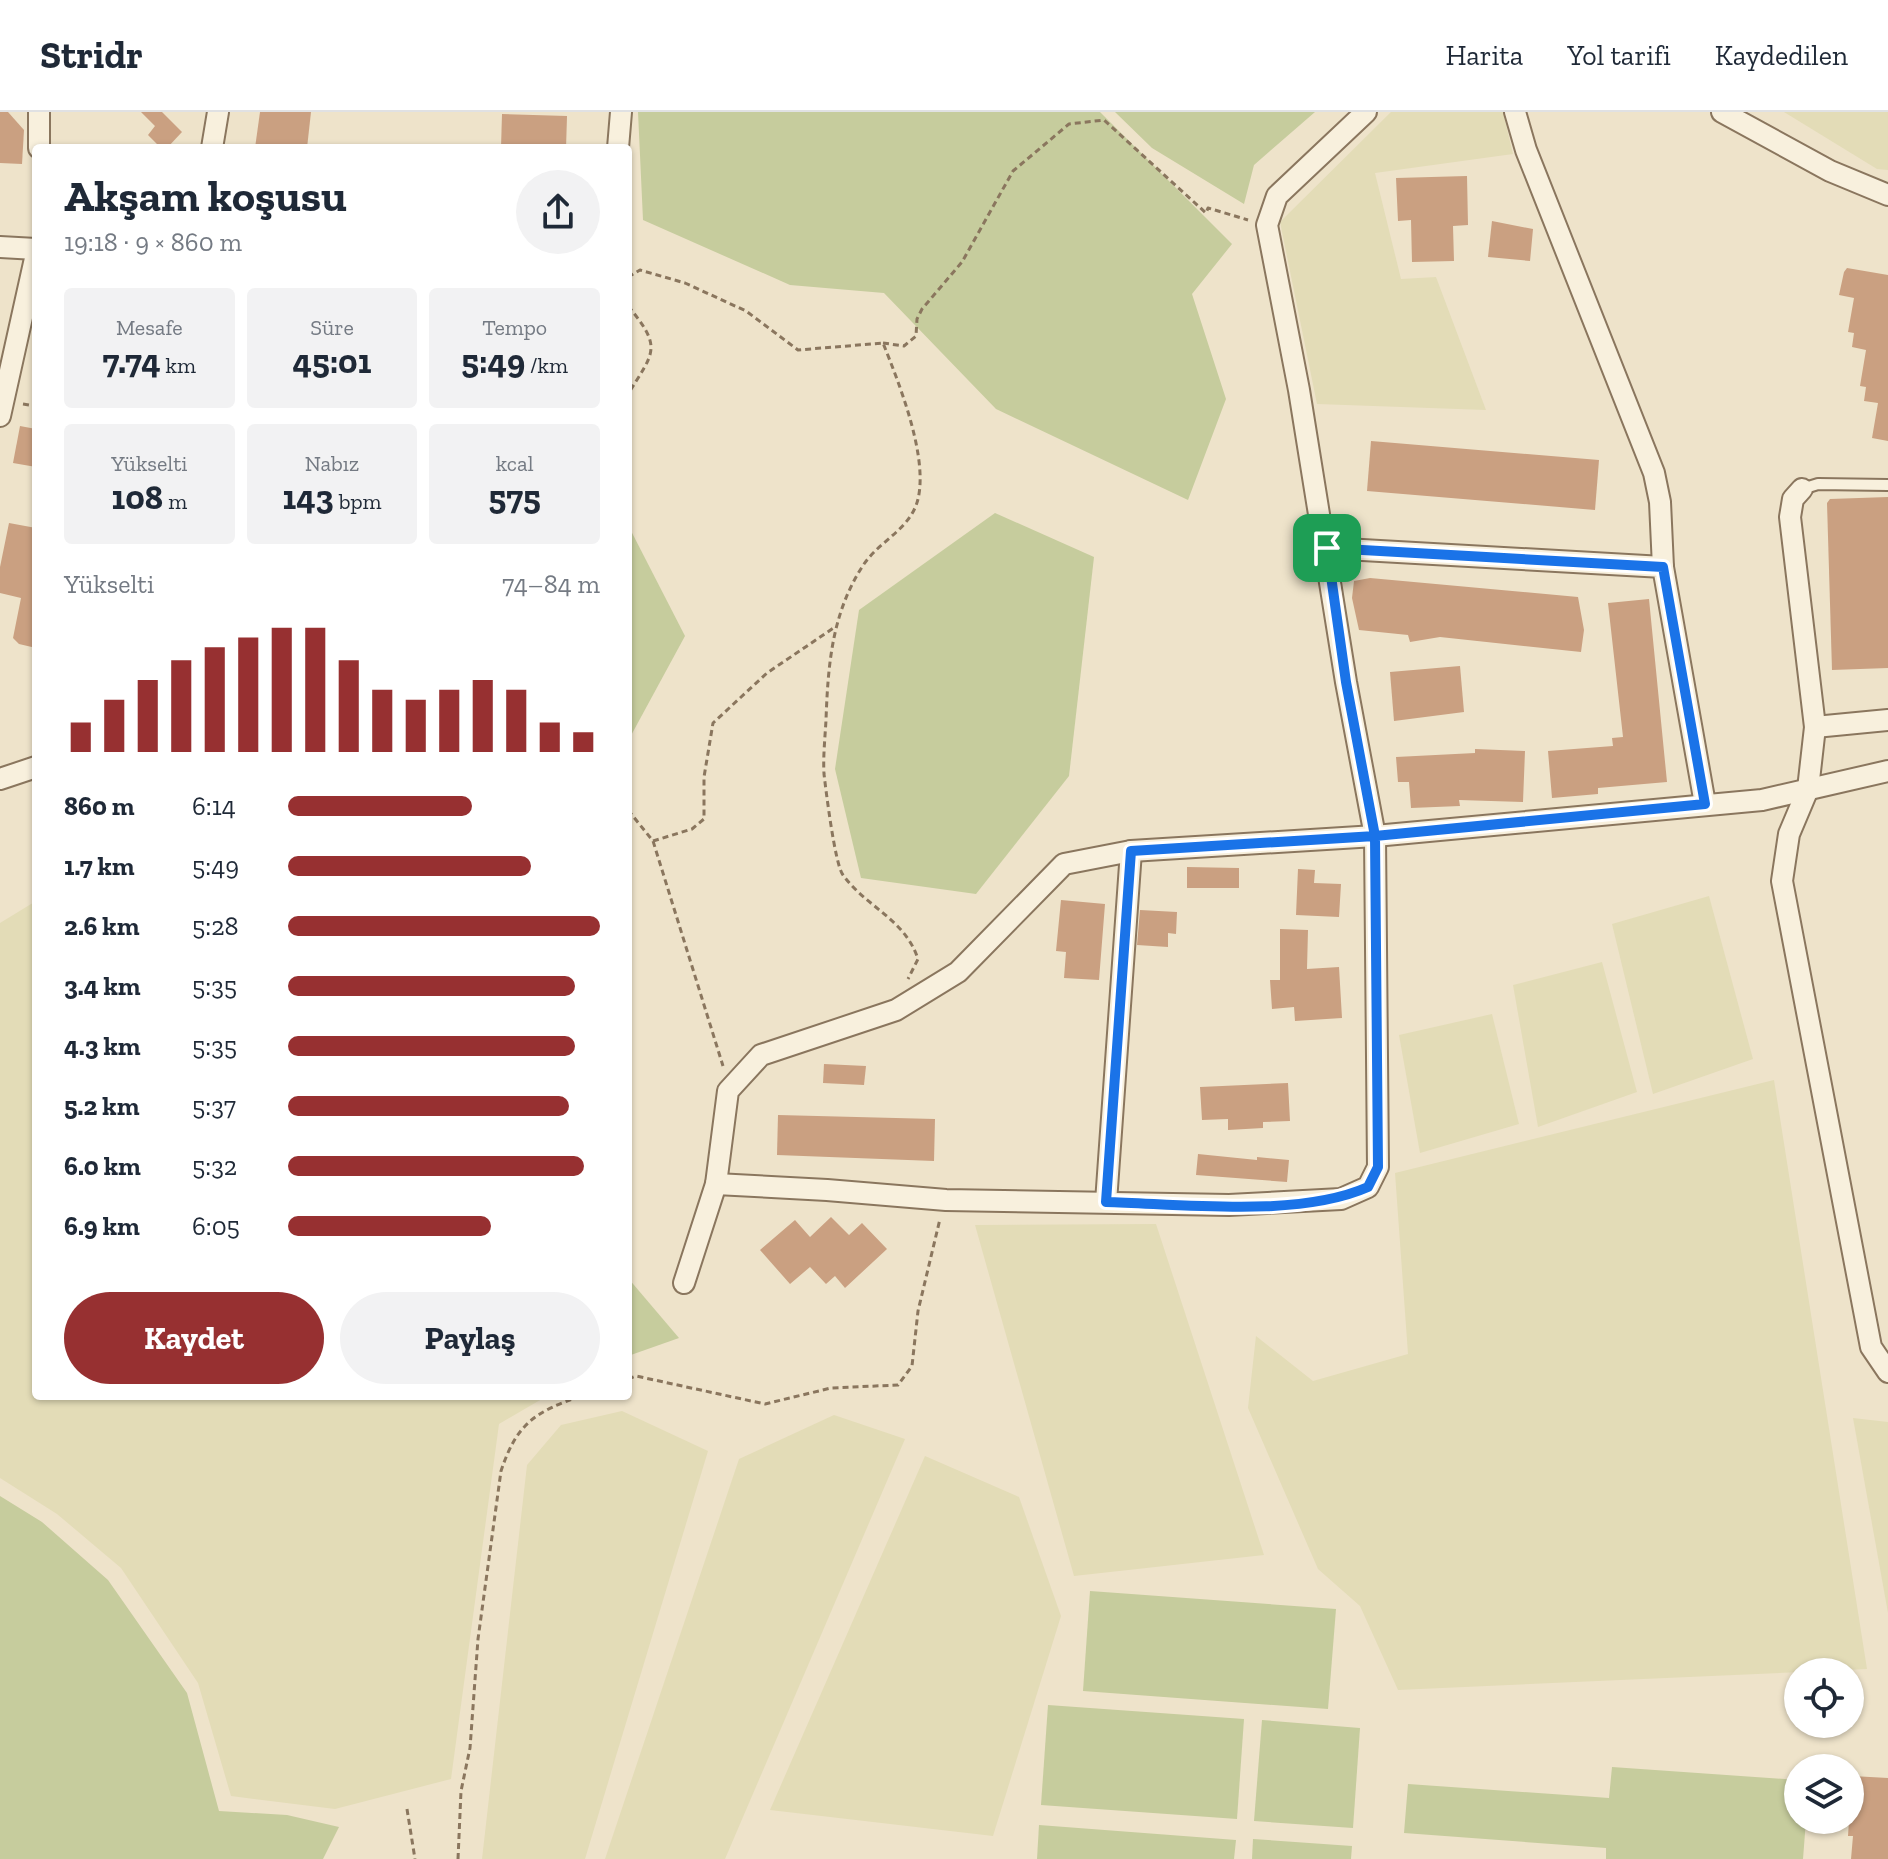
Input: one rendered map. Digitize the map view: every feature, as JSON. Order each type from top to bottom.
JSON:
[{"type":"street","points":[[39,112],[39,144]]},
{"type":"street","points":[[213,144],[218,112]]},
{"type":"street","points":[[618,144],[621,112]]},
{"type":"street","points":[[716,1184],[946,1200],[1295,1204],[1341,1199],[1368,1187],[1378,1167],[1375,836],[1346,682],[1327,548],[1267,225],[1277,196],[1366,112]]},
{"type":"street","points":[[1515,112],[1526,150],[1654,473],[1660,502],[1663,567],[1705,804]]},
{"type":"street","points":[[1722,112],[1830,171],[1888,195]]},
{"type":"street","points":[[0,247],[32,251]]},
{"type":"street","points":[[1,406],[32,270]]},
{"type":"street","points":[[1802,489],[1793,499],[1790,517],[1815,727],[1808,789],[1789,834],[1782,881],[1871,1347],[1888,1372]]},
{"type":"street","points":[[1327,548],[1663,567]]},
{"type":"street","points":[[1815,727],[1888,720]]},
{"type":"street","points":[[0,779],[32,768]]},
{"type":"street","points":[[684,1283],[716,1184],[728,1091],[761,1055],[896,1010],[958,972],[1064,864],[1131,851],[1375,836],[1762,800],[1888,771]]},
{"type":"street","points":[[1106,1202],[1131,851]]},
{"type":"lane","points":[[1802,489],[1818,484],[1888,485]]},
{"type":"path","points":[[632,275],[640,270],[685,283],[746,311],[798,350],[883,343],[904,346],[916,336],[917,319],[922,309],[962,262],[1013,171],[1069,124],[1104,120],[1206,213],[1208,208],[1267,225]]},
{"type":"path","points":[[632,311],[651,337],[653,348],[632,387]]},
{"type":"path","points":[[883,343],[904,394],[916,448],[920,495],[903,529],[866,560],[842,603],[828,675],[825,758],[829,810],[841,873],[911,939],[918,959],[896,1010]]},
{"type":"path","points":[[653,841],[692,829],[704,819],[704,777],[713,723],[767,673],[835,627]]},
{"type":"path","points":[[632,815],[653,841],[722,1058],[728,1091]]},
{"type":"path","points":[[632,1378],[765,1404],[831,1388],[898,1385],[912,1366],[918,1311],[931,1244],[946,1200]]},
{"type":"path","points":[[458,1859],[461,1791],[470,1748],[478,1639],[501,1471],[509,1447],[522,1425],[573,1400]]},
{"type":"path","points":[[407,1809],[415,1859]]},
{"type":"shaded area","points":[[1391,112],[1503,112],[1513,154],[1375,173],[1401,279],[1436,277],[1486,410],[1317,404],[1280,222]]},
{"type":"shaded area","points":[[1784,112],[1888,112],[1888,170],[1877,169]]},
{"type":"shaded area","points":[[1709,896],[1753,1059],[1653,1094],[1612,924]]},
{"type":"shaded area","points":[[32,903],[32,1400],[540,1400],[499,1424],[451,1779],[335,1809],[231,1796],[198,1683],[121,1568],[57,1514],[0,1478],[0,923]]},
{"type":"shaded area","points":[[1602,962],[1637,1092],[1538,1127],[1513,985]]},
{"type":"shaded area","points":[[1492,1014],[1519,1124],[1420,1153],[1399,1035]]},
{"type":"shaded area","points":[[1774,1080],[1867,1669],[1864,1669],[1864,1658],[1784,1658],[1784,1673],[1398,1690],[1360,1606],[1318,1569],[1248,1408],[1256,1336],[1313,1381],[1408,1354],[1395,1173]]},
{"type":"shaded area","points":[[1156,1224],[1264,1555],[1074,1576],[975,1225]]},
{"type":"shaded area","points":[[622,1411],[708,1451],[585,1859],[482,1859],[527,1465],[561,1425]]},
{"type":"shaded area","points":[[834,1415],[905,1439],[725,1859],[605,1859],[739,1459]]},
{"type":"shaded area","points":[[1853,1418],[1888,1422],[1888,1613]]},
{"type":"shaded area","points":[[925,1456],[1019,1497],[1061,1616],[993,1836],[770,1810]]},
{"type":"green space","points":[[638,112],[1100,112],[1232,244],[1192,294],[1226,399],[1188,500],[996,409],[884,293],[790,285],[643,220]]},
{"type":"green space","points":[[1115,112],[1315,112],[1254,165],[1244,204],[1152,148]]},
{"type":"green space","points":[[995,513],[1094,557],[1069,776],[976,894],[861,878],[835,769],[859,610]]},
{"type":"green space","points":[[632,533],[685,636],[632,734]]},
{"type":"green space","points":[[632,1283],[679,1338],[632,1355]]},
{"type":"green space","points":[[0,1496],[42,1522],[108,1580],[187,1693],[219,1811],[287,1815],[339,1827],[323,1859],[0,1859]]},
{"type":"green space","points":[[1090,1591],[1336,1609],[1328,1709],[1083,1691]]},
{"type":"green space","points":[[1048,1705],[1244,1719],[1237,1819],[1041,1805]]},
{"type":"green space","points":[[1262,1720],[1360,1728],[1353,1828],[1254,1821]]},
{"type":"green space","points":[[1612,1767],[1784,1779],[1784,1834],[1805,1834],[1803,1859],[1606,1859],[1606,1848],[1404,1833],[1408,1784],[1609,1798]]},
{"type":"green space","points":[[1039,1825],[1236,1840],[1234,1859],[1037,1859]]},
{"type":"green space","points":[[1253,1839],[1352,1846],[1351,1859],[1252,1859]]},
{"type":"building","points":[[0,112],[8,112],[24,130],[22,164],[0,163]]},
{"type":"building","points":[[141,112],[162,112],[182,132],[171,144],[157,144],[148,135],[155,126]]},
{"type":"building","points":[[260,112],[311,112],[307,144],[256,144]]},
{"type":"building","points":[[502,114],[567,116],[566,144],[501,144]]},
{"type":"building","points":[[1467,176],[1468,225],[1453,226],[1454,261],[1412,262],[1411,220],[1398,221],[1396,178]]},
{"type":"building","points":[[1492,221],[1533,229],[1530,261],[1488,257]]},
{"type":"building","points":[[1847,268],[1888,275],[1888,441],[1872,438],[1878,403],[1864,401],[1866,387],[1860,386],[1866,350],[1852,347],[1854,333],[1848,332],[1854,298],[1839,295]]},
{"type":"building","points":[[20,426],[32,428],[32,466],[13,463]]},
{"type":"building","points":[[1371,441],[1599,460],[1595,510],[1367,491]]},
{"type":"building","points":[[1888,497],[1888,668],[1832,670],[1827,503],[1830,499]]},
{"type":"building","points":[[9,523],[32,527],[32,647],[19,644],[13,638],[21,598],[0,593],[0,567]]},
{"type":"building","points":[[1370,578],[1578,597],[1584,630],[1581,652],[1440,637],[1410,642],[1408,635],[1359,630],[1352,598],[1354,581]]},
{"type":"building","points":[[1649,599],[1667,782],[1598,788],[1598,794],[1552,798],[1548,751],[1613,746],[1612,738],[1623,737],[1608,603]]},
{"type":"building","points":[[1460,666],[1464,712],[1394,721],[1390,672]]},
{"type":"building","points":[[1475,749],[1525,751],[1523,802],[1459,800],[1460,806],[1411,808],[1409,782],[1398,782],[1396,757],[1475,753]]},
{"type":"building","points":[[1187,867],[1239,868],[1239,888],[1187,888]]},
{"type":"building","points":[[1298,869],[1315,870],[1314,883],[1341,884],[1339,917],[1296,915]]},
{"type":"building","points":[[1061,900],[1105,904],[1099,980],[1064,978],[1066,952],[1056,951]]},
{"type":"building","points":[[1140,910],[1177,912],[1176,934],[1168,933],[1168,947],[1137,945]]},
{"type":"building","points":[[1280,929],[1308,930],[1307,969],[1339,967],[1342,1018],[1295,1021],[1294,1007],[1272,1009],[1270,980],[1280,980]]},
{"type":"building","points":[[824,1064],[866,1066],[864,1085],[823,1083]]},
{"type":"building","points":[[1288,1083],[1290,1121],[1263,1122],[1263,1128],[1228,1130],[1228,1119],[1202,1120],[1200,1087]]},
{"type":"building","points":[[778,1115],[935,1119],[934,1161],[777,1155]]},
{"type":"building","points":[[1198,1154],[1289,1160],[1287,1182],[1196,1175]]},
{"type":"building","points":[[831,1217],[849,1235],[862,1223],[887,1249],[845,1288],[835,1276],[826,1284],[810,1267],[790,1284],[760,1250],[795,1220],[810,1237]]},
{"type":"building","points":[[1864,1777],[1888,1778],[1888,1859],[1851,1859],[1853,1836],[1848,1836],[1864,1834]]},
{"type":"route","points":[[1327,548],[1346,682],[1375,836],[1131,851],[1106,1202],[1295,1204],[1341,1199],[1368,1187],[1378,1167],[1375,836],[1705,804],[1663,567],[1327,548]]}]
